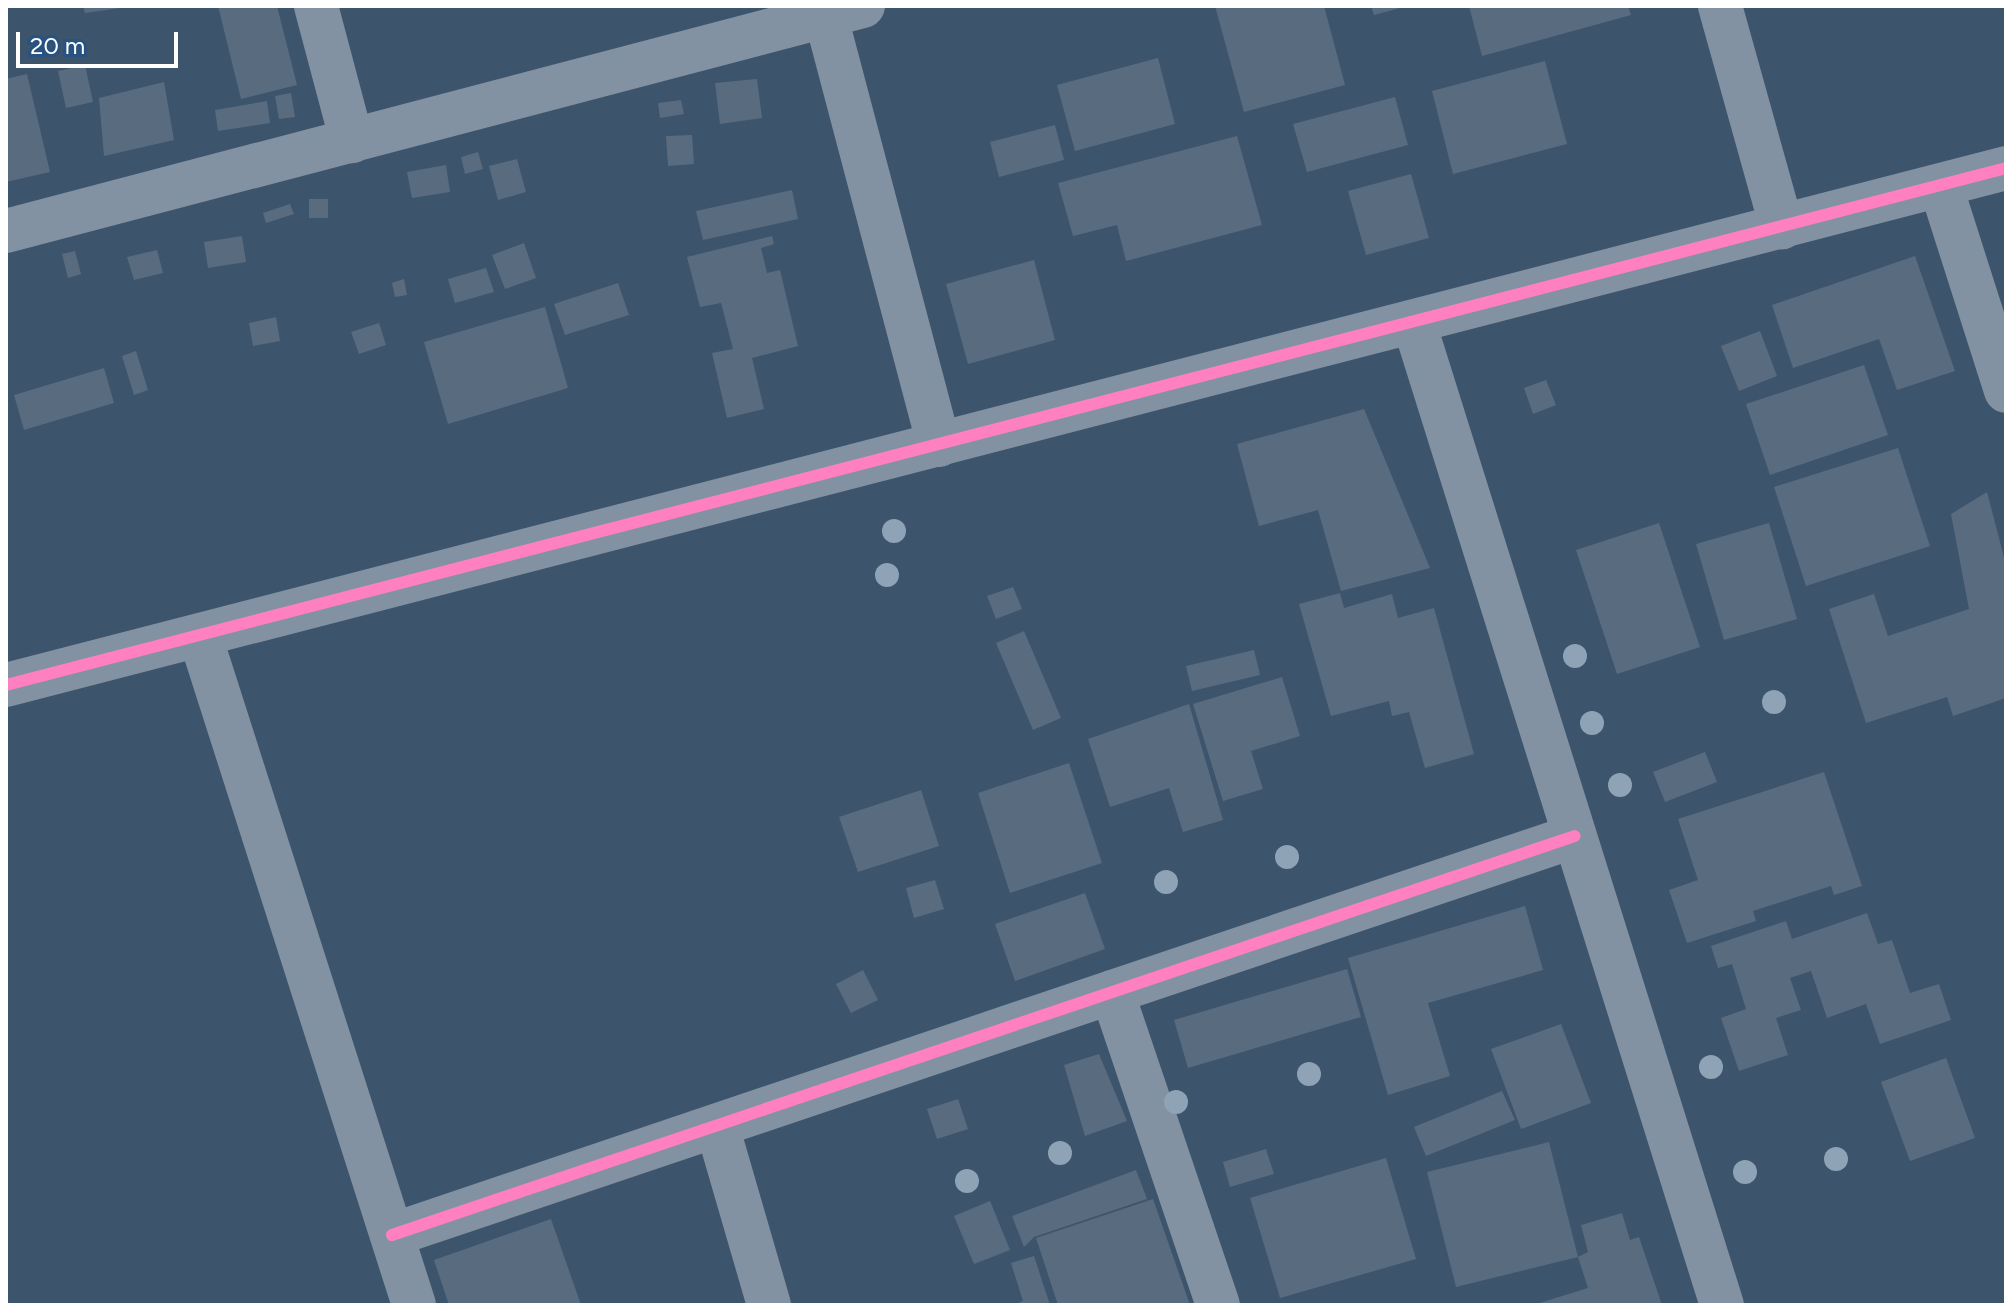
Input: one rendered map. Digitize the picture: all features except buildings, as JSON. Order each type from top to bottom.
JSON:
[{"type":"street","points":[[316,6],[352,141]]},
{"type":"street","points":[[1720,6],[1782,228]]},
{"type":"street","points":[[6,231],[837,9],[939,445]]},
{"type":"street","points":[[6,685],[2006,168]]},
{"type":"street","points":[[1941,187],[2006,391]]},
{"type":"street","points":[[1414,323],[1722,1305]]},
{"type":"street","points":[[200,636],[414,1305]]},
{"type":"street","points":[[392,1235],[1575,836]]},
{"type":"street","points":[[1112,992],[1218,1305]]},
{"type":"street","points":[[717,1126],[769,1305]]},
{"type":"cycle path","points":[[6,685],[2006,168]]},
{"type":"cycle path","points":[[392,1235],[1575,836]]}]
